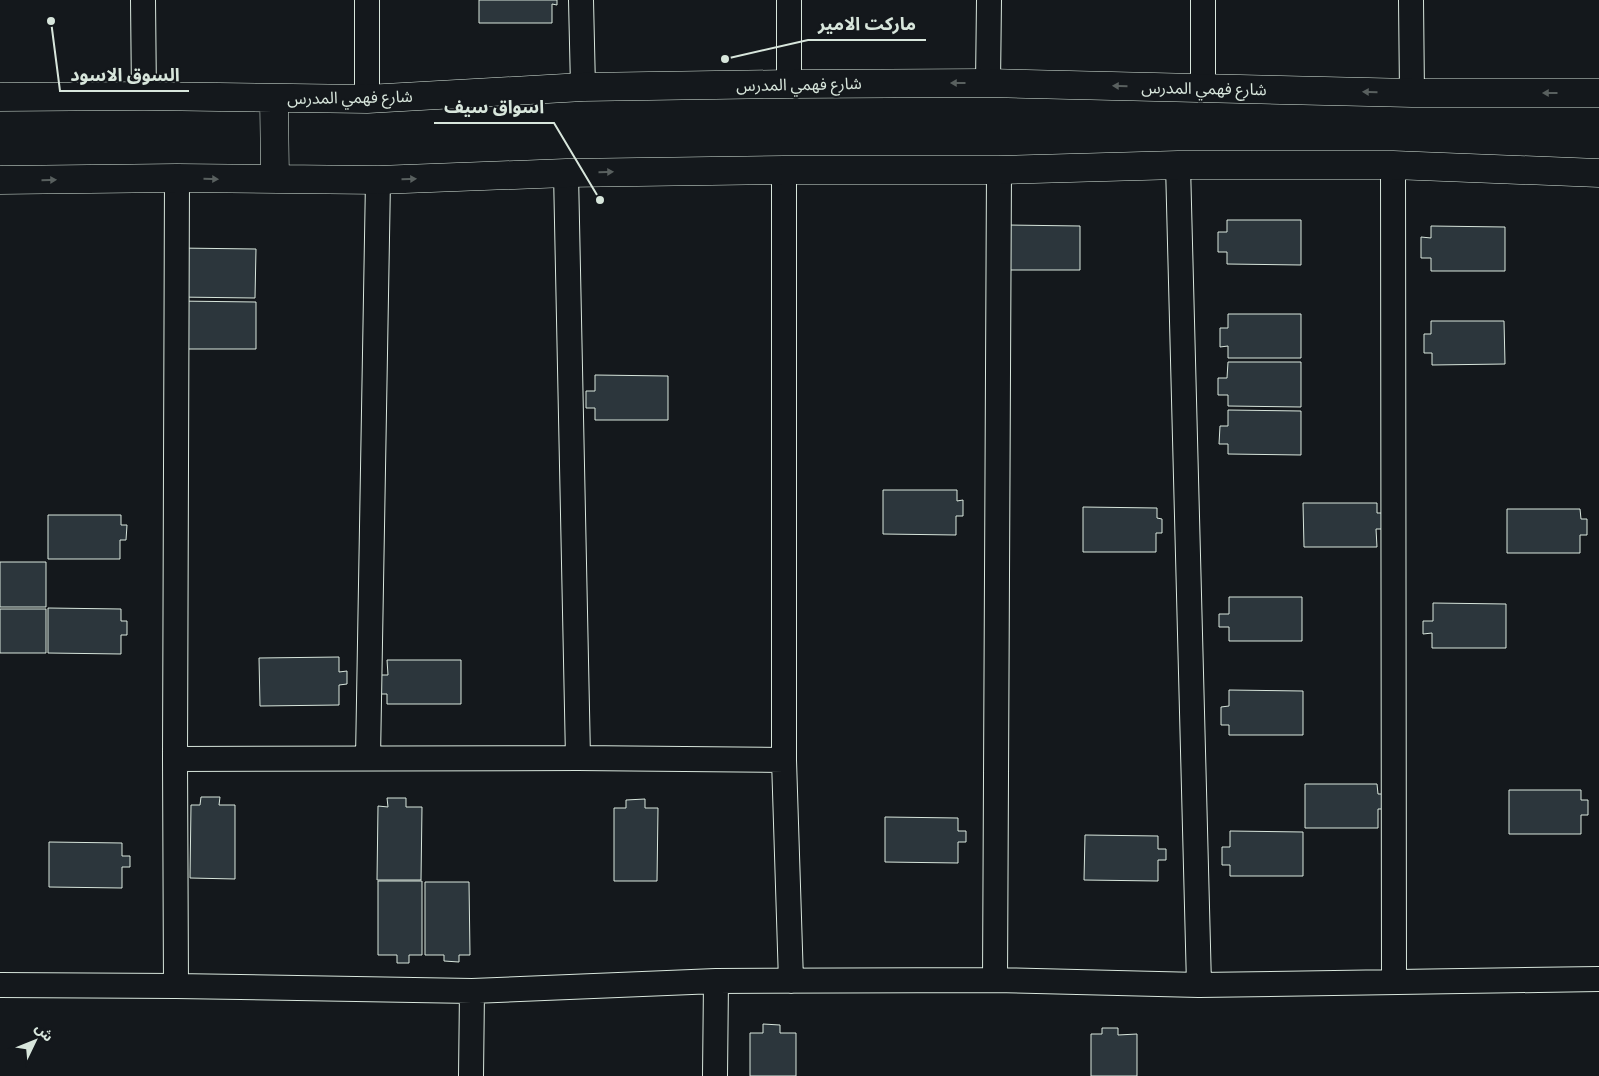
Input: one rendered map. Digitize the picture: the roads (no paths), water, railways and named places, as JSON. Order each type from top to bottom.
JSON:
[{"type":"street","points":[[143,0],[144,96]]},
{"type":"street","points":[[367,0],[367,99]]},
{"type":"street","points":[[582,0],[583,87]]},
{"type":"street","points":[[789,0],[789,84]]},
{"type":"street","points":[[988,83],[989,0]]},
{"type":"street","points":[[1203,0],[1203,88]]},
{"type":"street","points":[[1411,0],[1412,93]]},
{"type":"street","name":"شارع فهمي المدرس","points":[[0,96],[367,99],[583,87],[988,83],[1412,93],[1599,93]]},
{"type":"street","points":[[274,98],[275,179]]},
{"type":"street","points":[[1178,165],[1199,984]]},
{"type":"street","points":[[0,180],[177,178],[378,180],[566,173],[999,170],[1178,165],[1393,165],[1599,173]]},
{"type":"street","points":[[1393,165],[1394,981]]},
{"type":"street","points":[[784,170],[784,760],[791,981]]},
{"type":"street","points":[[995,980],[999,170]]},
{"type":"street","points":[[566,173],[578,758]]},
{"type":"street","points":[[176,986],[177,178]]},
{"type":"street","points":[[368,758],[378,180]]},
{"type":"street","points":[[175,759],[578,758],[784,760]]},
{"type":"street","points":[[0,985],[472,991],[716,981],[995,980],[1199,984],[1599,979]]},
{"type":"street","points":[[715,1076],[716,981]]},
{"type":"street","points":[[472,991],[472,1076]]},
{"type":"place","name":"السوق الاسود","points":[[51,21]]},
{"type":"place","name":"ماركت الامير","points":[[725,59]]},
{"type":"place","name":"اسواق سيف","points":[[600,200]]}]
